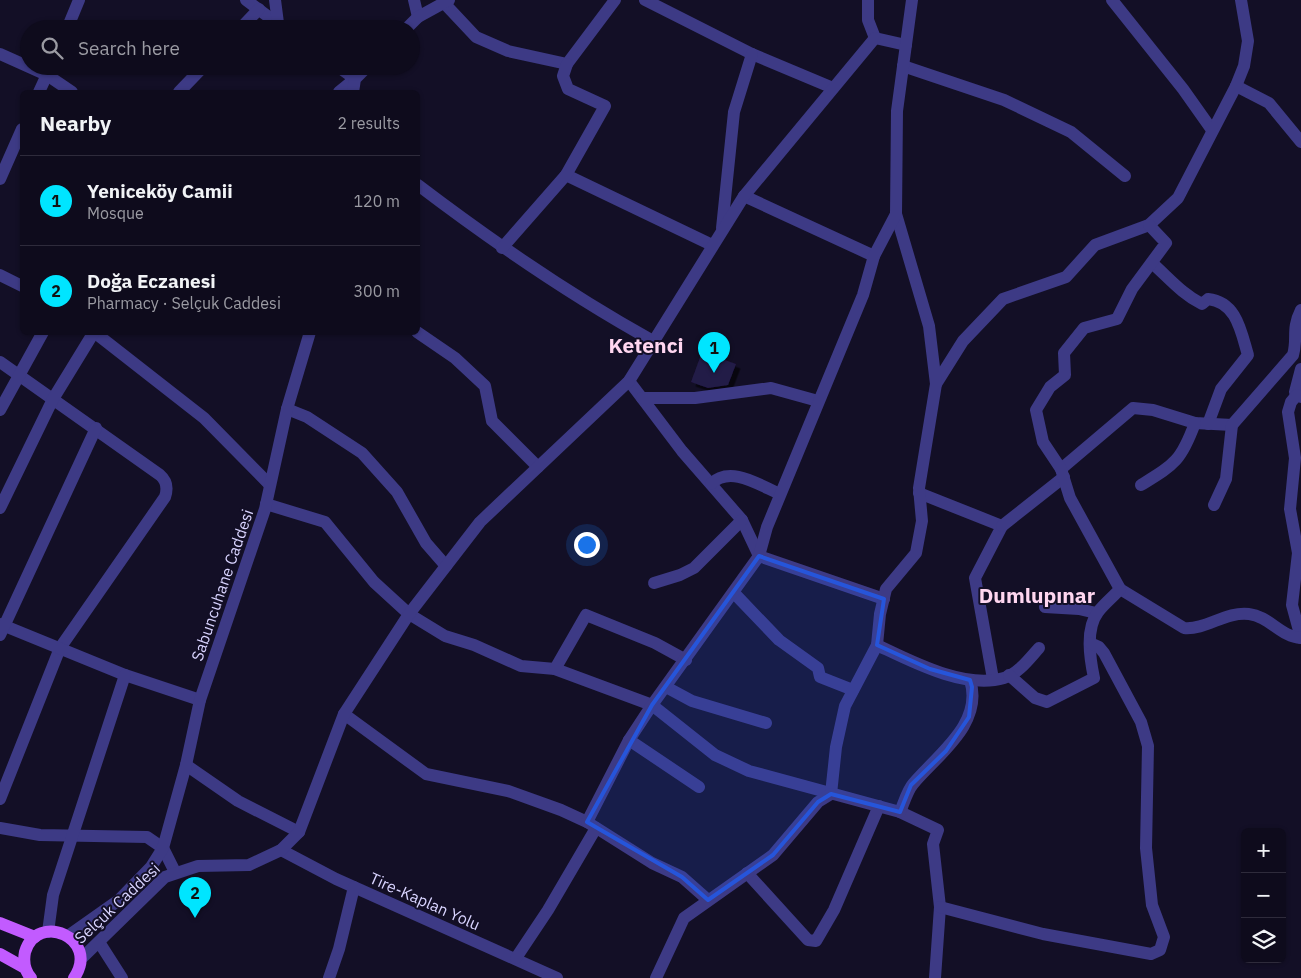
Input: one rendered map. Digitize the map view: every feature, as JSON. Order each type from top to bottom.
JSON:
[{"type":"main road","points":[[0,923],[35,937]]},
{"type":"main road","points":[[28,973],[25,955],[35,937],[48,932],[68,936],[77,945],[81,959],[78,972],[74,978]]},
{"type":"main road","points":[[0,954],[28,973]]},
{"type":"street","points":[[71,20],[79,0]]},
{"type":"street","points":[[246,0],[274,20]]},
{"type":"street","points":[[275,0],[280,20]]},
{"type":"street","points":[[414,0],[418,17]]},
{"type":"street","points":[[502,248],[566,175],[605,106],[568,89],[563,76],[567,64],[615,0]]},
{"type":"street","points":[[645,0],[752,54],[833,88]]},
{"type":"street","points":[[868,0],[868,20],[875,38]]},
{"type":"street","points":[[832,794],[836,747],[844,706],[877,645],[886,590],[916,553],[922,522],[920,493],[936,384],[929,326],[896,214],[897,111],[912,0]]},
{"type":"street","points":[[1112,0],[1183,89],[1212,130]]},
{"type":"street","points":[[415,20],[447,1],[476,37],[508,51],[567,64]]},
{"type":"street","points":[[936,384],[963,340],[1003,299],[1066,277],[1095,245],[1149,225],[1178,198],[1236,86],[1244,66],[1248,41],[1243,1]]},
{"type":"street","points":[[249,20],[259,9]]},
{"type":"street","points":[[875,38],[906,45]]},
{"type":"street","points":[[0,828],[40,835],[147,836],[163,848],[175,872],[198,866],[250,865],[281,850],[299,832],[344,714],[410,614],[480,522],[629,381],[744,196],[875,38]]},
{"type":"street","points":[[0,54],[20,61]]},
{"type":"street","points":[[721,231],[734,112],[752,54]]},
{"type":"street","points":[[903,66],[1004,100],[1071,132],[1125,176]]},
{"type":"street","points":[[40,90],[47,75]]},
{"type":"street","points":[[53,75],[70,90]]},
{"type":"street","points":[[181,90],[195,75]]},
{"type":"street","points":[[349,75],[355,79]]},
{"type":"street","points":[[341,90],[359,75]]},
{"type":"street","points":[[353,90],[355,79]]},
{"type":"street","points":[[1236,86],[1269,103],[1301,142]]},
{"type":"street","points":[[0,179],[20,134]]},
{"type":"street","points":[[566,175],[712,245]]},
{"type":"street","points":[[420,186],[502,248],[592,307],[653,341]]},
{"type":"street","points":[[744,196],[874,256]]},
{"type":"street","points":[[516,958],[548,910],[592,825],[629,740],[759,556],[766,527],[863,295],[874,256],[896,214]]},
{"type":"street","points":[[1149,225],[1166,243],[1132,289],[1117,319],[1084,328],[1064,352],[1065,375],[1050,387],[1036,410],[1044,442],[1062,473],[1070,498],[1120,590],[1184,628],[1192,628],[1234,614],[1248,614],[1262,618],[1289,636],[1301,638],[1292,605],[1298,553],[1290,509],[1295,458],[1288,412],[1291,402],[1299,396],[1294,388],[1301,369]]},
{"type":"street","points":[[1152,264],[1179,286],[1185,296],[1202,304],[1208,300],[1222,304],[1233,313],[1239,324],[1248,355],[1230,375],[1221,389],[1208,424]]},
{"type":"street","points":[[0,275],[20,285]]},
{"type":"street","points":[[1214,505],[1226,479],[1232,425],[1289,360],[1298,347],[1293,331],[1301,310]]},
{"type":"street","points":[[420,334],[455,358],[485,386],[492,421],[538,468]]},
{"type":"street","points":[[0,410],[20,377],[41,335]]},
{"type":"street","points":[[0,508],[53,399],[92,335]]},
{"type":"street","points":[[98,335],[204,418],[269,484]]},
{"type":"street","name":"Sabuncuhane Caddesi","points":[[68,936],[119,900],[151,867],[163,848],[186,765],[200,700],[266,504],[287,409],[309,335]]},
{"type":"street","points":[[0,362],[160,475],[167,485],[166,493],[126,556],[60,648],[0,799]]},
{"type":"street","points":[[629,381],[742,520],[759,556],[884,599]]},
{"type":"street","points":[[642,398],[695,398],[772,388],[818,401]]},
{"type":"street","points":[[993,679],[974,578],[1002,526],[1133,408],[1153,410],[1195,423],[1232,425]]},
{"type":"street","points":[[287,409],[307,417],[362,453],[396,492],[426,543],[446,566]]},
{"type":"street","points":[[1141,485],[1172,466],[1180,458],[1195,423]]},
{"type":"street","points":[[96,428],[1,628],[60,648],[125,675],[200,700]]},
{"type":"street","points":[[711,484],[724,476],[737,476],[780,494]]},
{"type":"street","points":[[920,493],[1002,526]]},
{"type":"street","points":[[266,504],[325,522],[374,582],[410,614],[445,636],[474,645],[521,666],[555,669],[652,705],[715,755],[749,771],[900,812],[938,830],[934,844],[940,907],[935,978]]},
{"type":"street","points":[[654,582],[680,575],[694,568],[742,520]]},
{"type":"street","points":[[1009,676],[1041,701],[1052,701],[1094,678],[1090,658],[1090,643],[1096,613],[1120,590]]},
{"type":"street","points":[[734,593],[779,640],[818,668],[820,677],[852,690]]},
{"type":"street","points":[[1045,607],[1079,609],[1096,613]]},
{"type":"street","points":[[555,669],[586,615],[655,643],[686,660]]},
{"type":"street","points":[[940,907],[1043,934],[1151,954],[1157,952],[1162,946],[1164,934],[1152,905],[1146,848],[1149,756],[1146,736],[1141,722],[1104,653],[1099,647],[1090,643]]},
{"type":"street","points":[[877,645],[930,670],[970,680],[1009,676],[1018,670],[1039,648]]},
{"type":"street","points":[[48,932],[53,895],[125,675]]},
{"type":"street","points":[[900,812],[912,785],[946,751],[969,717],[972,687],[970,680]]},
{"type":"street","points":[[666,687],[692,701],[766,723]]},
{"type":"street","points":[[344,714],[426,774],[508,791],[561,810],[592,825],[652,863],[682,877],[708,900]]},
{"type":"street","points":[[629,740],[699,787]]},
{"type":"street","points":[[186,765],[238,801],[299,832]]},
{"type":"street","points":[[656,978],[684,918],[773,855],[818,802],[832,794]]},
{"type":"street","points":[[747,873],[808,940],[816,941],[834,910],[879,806]]},
{"type":"street","name":"Tire-Kaplan Yolu","points":[[281,850],[354,888],[516,958],[557,978]]},
{"type":"street","name":"Selçuk Caddesi","points":[[81,959],[166,876],[175,872]]},
{"type":"street","points":[[328,978],[339,949],[354,888]]},
{"type":"street","points":[[99,942],[122,978]]},
{"type":"highlighted area","points":[[759,556],[884,599],[877,645],[930,669],[970,680],[972,687],[969,717],[946,751],[911,785],[900,812],[831,794],[818,802],[773,855],[708,900],[682,877],[587,822],[652,705]]},
{"type":"building","points":[[702,352],[736,364],[728,385],[708,388],[691,382]]},
{"type":"place","name":"Yeniceköy Camii","points":[[714,373]]},
{"type":"place","name":"Doğa Eczanesi","points":[[195,918]]},
{"type":"district","name":"Ketenci","points":[[646,345]]},
{"type":"district","name":"Dumlupınar","points":[[1037,595]]}]
